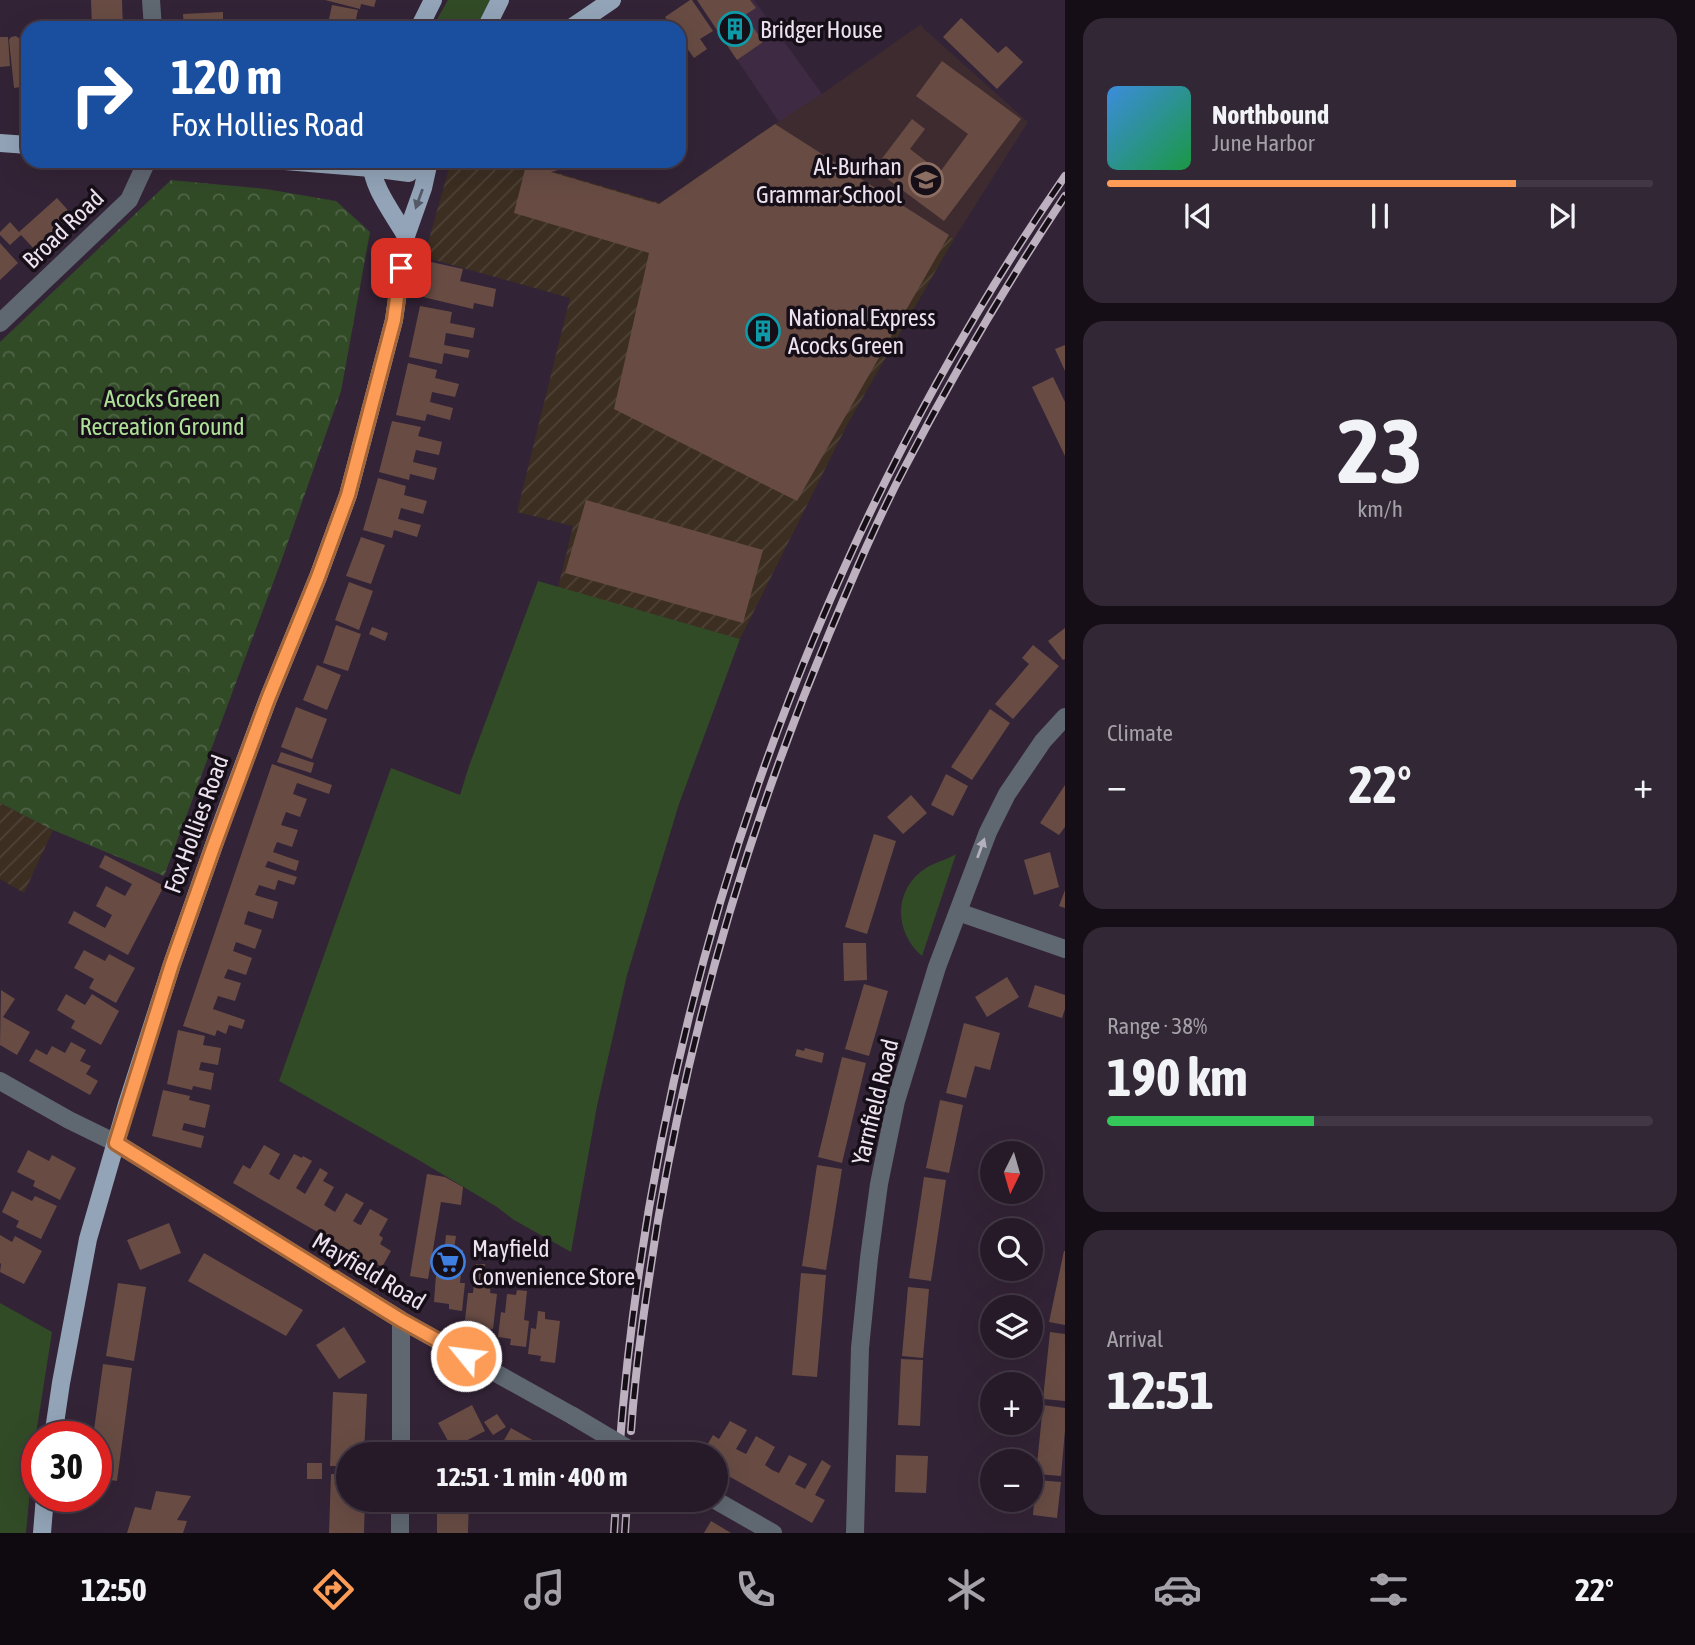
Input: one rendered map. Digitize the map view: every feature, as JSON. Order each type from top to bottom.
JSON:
[{"type":"main road","points":[[422,21],[433,0]]},
{"type":"main road","points":[[490,21],[500,0]]},
{"type":"main road","points":[[581,21],[612,0]]},
{"type":"main road","points":[[0,142],[21,144]]},
{"type":"main road","points":[[372,168],[381,195],[406,236]]},
{"type":"main road","points":[[388,168],[410,173],[416,168]]},
{"type":"main road","name":"Fox Hollies Road","points":[[55,1421],[88,1239],[116,1143],[194,901],[268,699],[348,495],[394,320],[406,236],[427,168]]},
{"type":"main road","points":[[42,1533],[44,1512]]},
{"type":"street","points":[[151,0],[152,21]]},
{"type":"street","name":"Broad Road","points":[[0,323],[129,201],[145,168]]},
{"type":"street","name":"Yarnfield Road","points":[[855,1533],[860,1348],[879,1184],[896,1101],[937,967],[988,831],[1007,794],[1043,741],[1065,717]]},
{"type":"street","points":[[958,912],[1065,949]]},
{"type":"street","name":"Mayfield Road","points":[[0,1081],[116,1143],[401,1320],[617,1442]]},
{"type":"street","points":[[401,1320],[401,1442]]},
{"type":"street","points":[[728,1507],[773,1533]]},
{"type":"street","points":[[400,1512],[400,1533]]},
{"type":"shaded area","points":[[697,0],[754,0],[822,94],[779,122]]},
{"type":"shaded area","name":"Al-Burhan Grammar School","points":[[921,24],[1028,122],[954,239],[775,124]]},
{"type":"shaded area","points":[[775,124],[954,239],[847,425],[740,639],[558,588],[573,526],[517,512],[570,298],[424,257],[449,168],[541,168],[660,203]]},
{"type":"shaded area","points":[[0,803],[53,830],[24,893],[0,879]]},
{"type":"green space","points":[[448,0],[491,0],[480,21],[436,21]]},
{"type":"green space","name":"Acocks Green Recreation Ground","points":[[171,180],[266,189],[336,201],[370,232],[341,391],[282,559],[164,876],[53,830],[0,803],[0,342]]},
{"type":"green space","points":[[538,581],[740,639],[679,804],[627,975],[597,1106],[571,1252],[417,1159],[279,1081],[391,768],[460,795]]},
{"type":"green space","points":[[956,854],[922,956],[906,935],[902,923],[903,899],[915,877],[930,866]]},
{"type":"green space","points":[[0,1303],[52,1332],[38,1421],[21,1421],[21,1512],[28,1512],[26,1533],[0,1533]]},
{"type":"building","points":[[91,0],[122,0],[123,21],[92,21]]},
{"type":"building","points":[[325,0],[376,0],[374,7],[361,4],[360,9]]},
{"type":"building","points":[[692,0],[713,31],[700,39],[707,49],[694,58],[686,47],[686,21],[668,21],[665,17]]},
{"type":"building","name":"Bridger House","points":[[697,0],[750,0],[756,8],[745,15],[763,42],[737,60]]},
{"type":"building","points":[[332,5],[358,10],[356,21],[329,21]]},
{"type":"building","points":[[223,12],[223,21],[184,21],[183,14]]},
{"type":"building","points":[[961,18],[998,53],[1006,46],[1023,62],[997,89],[943,37]]},
{"type":"building","points":[[0,37],[8,37],[10,66],[0,67]]},
{"type":"building","points":[[11,37],[20,39],[21,51],[21,87],[14,88],[9,40]]},
{"type":"building","points":[[942,61],[1021,119],[944,221],[874,169],[912,119],[925,129],[910,149],[940,172],[968,134],[916,96]]},
{"type":"building","name":"National Express Acocks Green","points":[[775,124],[949,235],[797,501],[614,409],[649,253],[514,213],[525,168],[561,168],[551,172],[659,204]]},
{"type":"building","points":[[57,198],[74,217],[36,251],[21,235],[10,245],[0,235],[10,222],[19,232]]},
{"type":"building","points":[[0,243],[18,263],[0,280]]},
{"type":"building","points":[[431,262],[463,269],[460,281],[496,289],[493,307],[474,303],[473,309],[423,297]]},
{"type":"building","points":[[420,306],[452,312],[450,323],[475,328],[473,338],[446,333],[444,345],[470,350],[468,358],[444,353],[442,364],[409,357]]},
{"type":"building","points":[[1065,345],[1065,371],[1055,349]]},
{"type":"building","points":[[408,363],[437,370],[435,378],[459,384],[455,397],[432,392],[430,402],[453,408],[450,420],[427,414],[425,421],[396,415]]},
{"type":"building","points":[[1053,377],[1065,402],[1065,456],[1032,387]]},
{"type":"building","points":[[392,421],[421,427],[418,436],[442,442],[439,455],[416,450],[413,462],[437,468],[434,480],[410,474],[409,480],[379,472]]},
{"type":"building","points":[[378,478],[406,486],[404,495],[427,501],[423,514],[401,508],[398,519],[421,525],[417,537],[394,530],[392,538],[363,530]]},
{"type":"building","points":[[586,500],[763,550],[743,623],[565,573]]},
{"type":"building","points":[[361,537],[385,545],[371,584],[346,576]]},
{"type":"building","points":[[349,582],[373,591],[359,630],[335,620]]},
{"type":"building","points":[[336,625],[361,634],[348,671],[323,663]]},
{"type":"building","points":[[372,627],[388,633],[385,641],[369,634]]},
{"type":"building","points":[[1065,628],[1065,659],[1063,660],[1048,641]]},
{"type":"building","points":[[1033,645],[1059,666],[1013,719],[995,704],[1029,664],[1022,658]]},
{"type":"building","points":[[317,665],[341,675],[327,710],[303,700]]},
{"type":"building","points":[[296,707],[327,719],[312,759],[281,747]]},
{"type":"building","points":[[990,709],[1010,723],[972,780],[951,767]]},
{"type":"building","points":[[281,752],[314,763],[311,773],[277,762]]},
{"type":"building","points":[[272,764],[332,785],[329,794],[297,783],[293,794],[307,799],[300,817],[286,812],[281,825],[298,830],[292,847],[277,842],[273,852],[299,861],[296,871],[268,861],[265,867],[297,877],[294,885],[278,880],[275,890],[259,885],[255,895],[278,902],[273,919],[248,911],[244,924],[262,930],[255,949],[236,942],[233,951],[252,958],[246,975],[228,969],[224,978],[241,983],[235,1001],[218,996],[213,1009],[245,1020],[242,1029],[229,1025],[226,1034],[217,1030],[215,1036],[183,1026]]},
{"type":"building","points":[[946,774],[968,786],[953,816],[931,805]]},
{"type":"building","points":[[1065,785],[1065,827],[1059,835],[1040,823]]},
{"type":"building","points":[[911,795],[927,813],[903,834],[887,817]]},
{"type":"building","points":[[874,834],[896,841],[867,934],[845,927]]},
{"type":"building","points":[[1050,852],[1059,887],[1034,895],[1024,860]]},
{"type":"building","points":[[105,855],[164,886],[128,955],[68,923],[74,911],[105,928],[112,915],[96,906],[106,886],[125,896],[132,884],[99,867]]},
{"type":"building","points":[[1065,890],[1065,908],[1059,906]]},
{"type":"building","points":[[843,943],[866,943],[867,980],[844,981]]},
{"type":"building","points":[[84,950],[105,961],[109,954],[135,968],[116,1003],[89,988],[94,979],[74,968]]},
{"type":"building","points":[[1007,977],[1019,997],[987,1017],[975,997]]},
{"type":"building","points":[[864,984],[888,991],[869,1056],[845,1049]]},
{"type":"building","points":[[1035,985],[1065,995],[1062,1018],[1028,1007]]},
{"type":"building","points":[[1,990],[15,999],[3,1017],[30,1032],[17,1055],[0,1045]]},
{"type":"building","points":[[66,994],[85,1005],[92,994],[119,1011],[101,1045],[71,1028],[75,1021],[57,1010]]},
{"type":"building","points":[[964,1023],[1000,1033],[990,1070],[975,1066],[966,1098],[946,1093]]},
{"type":"building","points":[[178,1030],[205,1036],[203,1045],[221,1048],[218,1065],[201,1062],[199,1070],[214,1073],[211,1090],[193,1086],[192,1090],[167,1084]]},
{"type":"building","points":[[71,1042],[86,1050],[80,1061],[91,1066],[86,1074],[98,1081],[90,1095],[29,1061],[36,1049],[47,1055],[52,1046],[65,1053]]},
{"type":"building","points":[[805,1048],[824,1053],[822,1063],[795,1056],[797,1049],[804,1051]]},
{"type":"building","points":[[842,1057],[866,1063],[842,1163],[818,1157]]},
{"type":"building","points":[[163,1090],[190,1096],[189,1100],[210,1105],[205,1128],[184,1123],[182,1130],[204,1136],[201,1148],[152,1136]]},
{"type":"building","points":[[940,1100],[963,1105],[949,1173],[926,1168]]},
{"type":"building","points":[[264,1145],[280,1154],[269,1174],[279,1180],[294,1154],[302,1158],[303,1156],[312,1161],[296,1188],[305,1194],[320,1168],[328,1173],[323,1181],[334,1187],[324,1205],[335,1212],[346,1193],[364,1203],[353,1221],[361,1225],[370,1209],[388,1219],[379,1235],[383,1238],[380,1244],[391,1251],[382,1267],[233,1183],[243,1165],[250,1169]]},
{"type":"building","points":[[28,1150],[49,1161],[52,1155],[76,1168],[60,1200],[33,1186],[35,1181],[17,1172]]},
{"type":"building","points":[[817,1165],[842,1169],[826,1270],[802,1266]]},
{"type":"building","points":[[427,1174],[445,1177],[463,1187],[461,1205],[441,1202],[428,1279],[410,1276]]},
{"type":"building","points":[[924,1177],[946,1180],[931,1281],[909,1278]]},
{"type":"building","points":[[12,1191],[32,1201],[35,1196],[57,1206],[41,1239],[16,1227],[19,1221],[2,1212]]},
{"type":"building","points":[[169,1223],[181,1253],[140,1270],[127,1240]]},
{"type":"building","points":[[0,1235],[12,1242],[15,1236],[42,1251],[24,1284],[0,1272]]},
{"type":"building","points":[[446,1235],[456,1236],[454,1249],[463,1250],[460,1283],[465,1283],[462,1311],[449,1309],[449,1304],[434,1302],[436,1275],[442,1276]]},
{"type":"building","points":[[1065,1251],[1065,1325],[1049,1322]]},
{"type":"building","points":[[204,1253],[303,1310],[286,1336],[188,1281]]},
{"type":"building","points":[[476,1264],[485,1264],[483,1281],[491,1281],[490,1293],[497,1294],[493,1329],[478,1327],[478,1322],[465,1320],[468,1293],[473,1293]]},
{"type":"building","points":[[801,1273],[826,1275],[817,1377],[792,1375]]},
{"type":"building","points":[[118,1283],[146,1287],[134,1361],[106,1356]]},
{"type":"building","points":[[908,1287],[929,1289],[923,1358],[902,1356]]},
{"type":"building","points":[[517,1290],[527,1291],[524,1320],[529,1321],[526,1347],[510,1345],[511,1339],[498,1337],[501,1312],[505,1313],[507,1294],[516,1295]]},
{"type":"building","points":[[538,1311],[545,1312],[545,1319],[560,1321],[555,1363],[540,1361],[541,1356],[528,1354],[531,1328],[536,1329]]},
{"type":"building","points":[[344,1327],[366,1362],[339,1379],[316,1345]]},
{"type":"building","points":[[1050,1332],[1065,1334],[1065,1401],[1043,1399]]},
{"type":"building","points":[[901,1359],[923,1360],[920,1426],[898,1425]]},
{"type":"building","points":[[103,1364],[132,1368],[117,1481],[112,1480],[112,1421],[95,1421]]},
{"type":"building","points":[[333,1392],[367,1394],[365,1442],[336,1442],[336,1466],[330,1466]]},
{"type":"building","points":[[472,1405],[485,1431],[464,1442],[449,1442],[438,1423]]},
{"type":"building","points":[[1043,1405],[1065,1408],[1061,1476],[1043,1475],[1043,1449],[1039,1449],[1040,1435],[1043,1435]]},
{"type":"building","points":[[497,1414],[506,1427],[493,1435],[484,1422]]},
{"type":"building","points":[[730,1421],[747,1430],[736,1449],[746,1454],[756,1436],[775,1447],[765,1465],[772,1470],[779,1473],[789,1455],[807,1464],[795,1484],[805,1489],[822,1460],[831,1466],[815,1495],[825,1500],[812,1523],[728,1476],[728,1442],[709,1442],[713,1435],[719,1439]]},
{"type":"building","points":[[511,1428],[536,1442],[503,1442]]},
{"type":"building","points":[[896,1455],[928,1456],[926,1493],[895,1492]]},
{"type":"building","points":[[307,1463],[322,1463],[322,1479],[307,1479]]},
{"type":"building","points":[[331,1474],[336,1474],[336,1512],[365,1512],[364,1533],[329,1533]]},
{"type":"building","points":[[1043,1481],[1061,1482],[1057,1518],[1033,1515],[1033,1512],[1043,1512]]},
{"type":"building","points":[[156,1491],[191,1496],[177,1520],[187,1521],[183,1533],[127,1533],[135,1507],[151,1510]]},
{"type":"building","points":[[437,1512],[469,1512],[468,1533],[437,1533]]},
{"type":"building","points":[[711,1521],[731,1533],[704,1533]]},
{"type":"railway","points":[[620,1442],[637,1284],[667,1116],[707,949],[758,786],[819,626],[891,470],[973,320],[1065,176]]},
{"type":"railway","points":[[631,1431],[639,1351],[658,1220],[688,1070],[727,923],[774,777],[829,634],[895,486],[982,329],[1065,196]]},
{"type":"railway","points":[[614,1533],[615,1512]]},
{"type":"railway","points":[[625,1533],[626,1512]]},
{"type":"place","name":"Bridger House","points":[[735,29]]},
{"type":"place","name":"Al-Burhan Grammar School","points":[[926,180]]},
{"type":"place","name":"National Express Acocks Green","points":[[763,331]]},
{"type":"place","name":"Mayfield Convenience Store","points":[[448,1262]]},
{"type":"route","points":[[401,268],[394,320],[348,495],[213,848],[172,964],[116,1143],[401,1320],[466,1356]]}]
